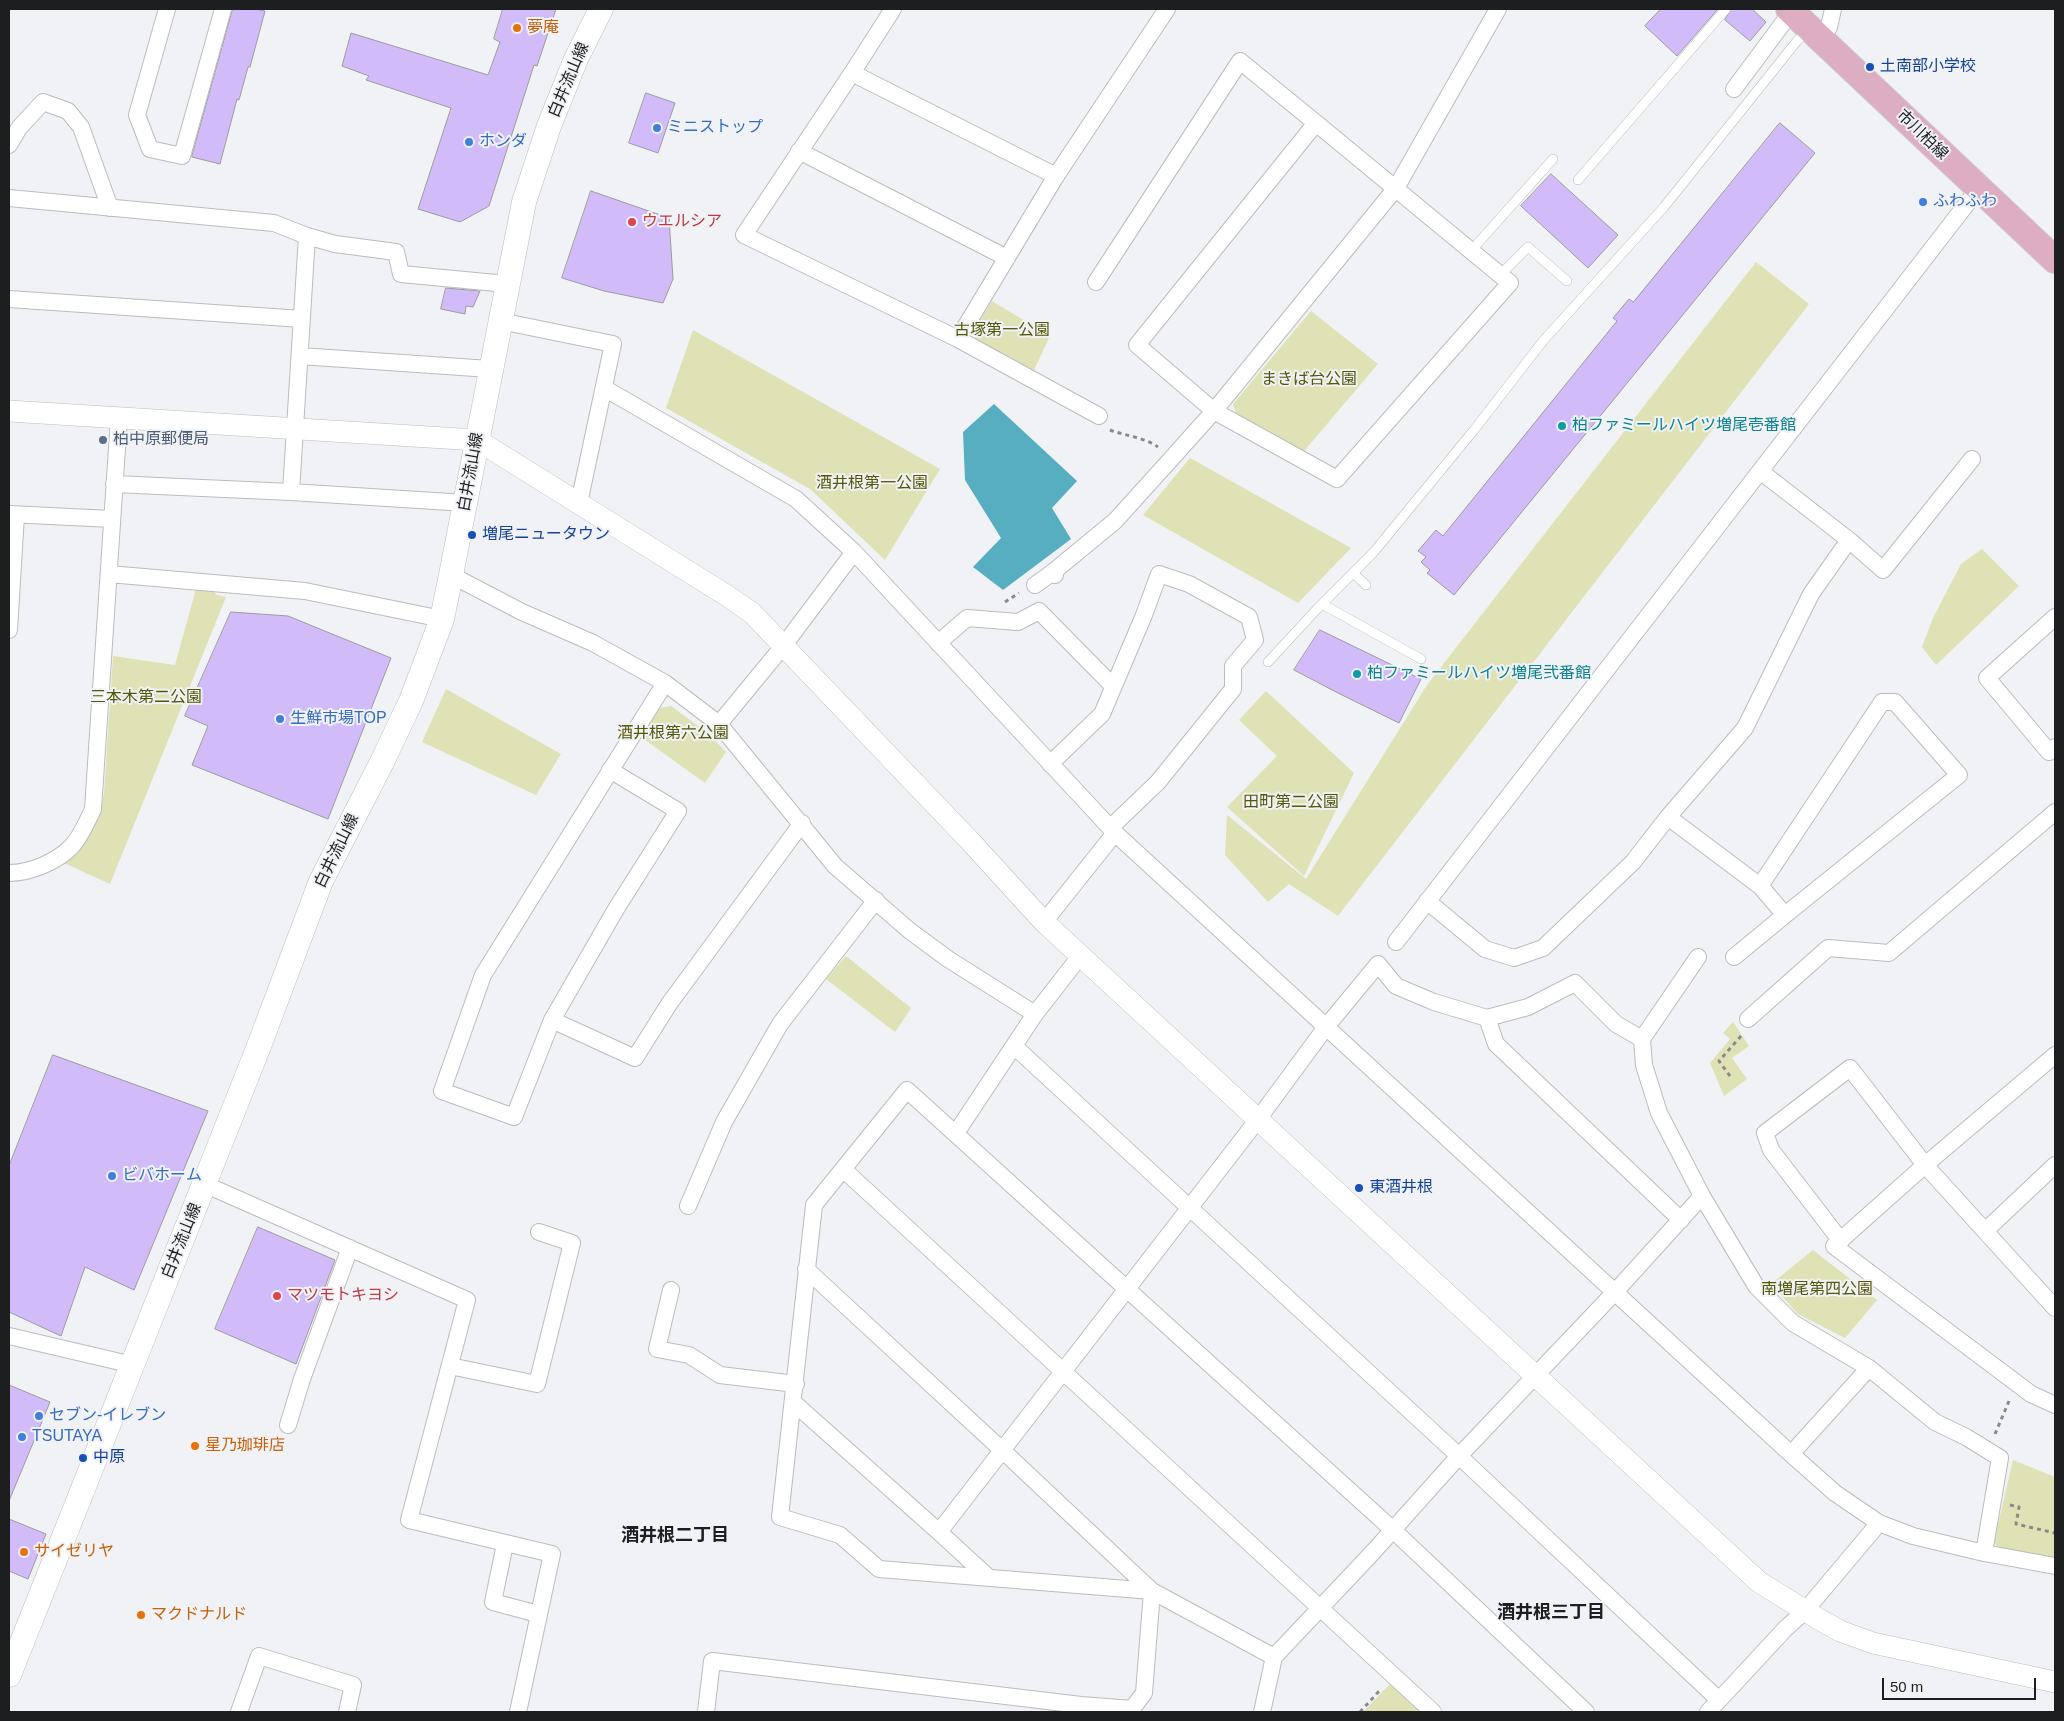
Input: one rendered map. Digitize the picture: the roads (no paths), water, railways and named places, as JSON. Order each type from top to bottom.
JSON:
[{"type":"main road","name":"白井流山線","points":[[9,1675],[133,1365],[321,881],[411,701],[442,619],[524,202],[576,59],[601,9]]},
{"type":"main road","name":"市川柏線","points":[[1803,22],[2055,260]]},
{"type":"street","points":[[167,9],[137,115],[150,149],[182,156],[223,9]]},
{"type":"street","points":[[892,9],[852,73],[744,235],[958,339],[1100,416]]},
{"type":"street","points":[[958,339],[1056,176],[1167,9]]},
{"type":"street","points":[[1035,585],[1054,573],[1115,521],[1214,411],[1396,188],[1498,9]]},
{"type":"street","points":[[1734,89],[1803,22],[1829,27],[1832,9]]},
{"type":"street","points":[[1096,282],[1240,61],[1396,188],[1510,283],[1337,479],[1214,411],[1137,345],[1316,123]]},
{"type":"street","points":[[852,73],[1056,176]]},
{"type":"street","points":[[9,145],[19,128],[43,102],[68,111],[81,127],[110,208]]},
{"type":"street","points":[[799,151],[1007,258]]},
{"type":"street","points":[[1396,942],[1979,188]]},
{"type":"street","points":[[9,198],[274,223],[307,236],[335,244],[396,252],[401,274],[507,284]]},
{"type":"street","points":[[291,492],[307,236]]},
{"type":"street","points":[[9,300],[302,319]]},
{"type":"street","points":[[500,322],[613,344],[579,502]]},
{"type":"street","points":[[300,356],[490,369]]},
{"type":"street","points":[[604,388],[796,499],[854,552],[1112,831],[1790,1454],[1835,1493],[1879,1524],[1913,1536],[1984,1553],[2055,1566]]},
{"type":"street","points":[[9,411],[295,427],[477,440],[579,502],[752,613],[970,840],[1044,922],[1259,1118],[1759,1582],[1840,1631],[1873,1643],[2055,1682]]},
{"type":"street","points":[[9,873],[33,869],[46,864],[71,847],[84,828],[93,809],[119,418]]},
{"type":"street","points":[[1760,471],[1883,570],[1972,459]]},
{"type":"street","points":[[114,484],[291,492],[466,503]]},
{"type":"street","points":[[9,630],[12,515],[112,519]]},
{"type":"street","points":[[1427,901],[1485,949],[1514,958],[1543,948],[1633,862],[1668,817],[1745,728],[1811,594],[1848,540]]},
{"type":"street","points":[[719,724],[784,645],[854,552]]},
{"type":"street","points":[[109,574],[305,591],[442,619]]},
{"type":"street","points":[[1044,922],[1112,831],[1158,782],[1233,688],[1233,666],[1255,640],[1249,617],[1189,584],[1159,574],[1144,615],[1102,714],[1050,764]]},
{"type":"street","points":[[451,575],[522,612],[594,643],[664,683],[719,724],[835,866],[876,900],[910,932],[948,959],[1035,1014]]},
{"type":"street","points":[[938,643],[967,618],[1018,622],[1039,611],[1113,686]]},
{"type":"street","points":[[2053,754],[1987,678],[2055,617]]},
{"type":"street","points":[[610,770],[678,811],[616,909],[552,1020],[514,1117],[442,1091],[483,975],[610,770],[664,683]]},
{"type":"street","points":[[1734,957],[1959,775],[1895,702],[1882,702],[1760,886]]},
{"type":"street","points":[[1748,1019],[1828,948],[1889,953],[2055,812]]},
{"type":"street","points":[[1668,817],[1760,886],[1785,915]]},
{"type":"street","points":[[552,1020],[635,1058],[669,1004],[802,824]]},
{"type":"street","points":[[688,1206],[724,1122],[780,1024],[876,900]]},
{"type":"street","points":[[956,1134],[1035,1014],[1081,955]]},
{"type":"street","points":[[1698,957],[1642,1039],[1644,1065],[1659,1113],[1702,1196],[1756,1286],[1793,1323],[1869,1368],[1936,1422],[1966,1437],[2000,1458],[1984,1553]]},
{"type":"street","points":[[939,1532],[1259,1118],[1326,1027],[1378,964],[1396,986],[1434,1002],[1487,1018],[1528,1008],[1575,984],[1616,1024],[1642,1039]]},
{"type":"street","points":[[1487,1018],[1496,1044],[1681,1220]]},
{"type":"street","points":[[1014,1046],[1459,1456],[1714,1706],[1786,1628],[1805,1611],[1879,1524]]},
{"type":"street","points":[[2055,1055],[1925,1165],[1834,1246],[2016,1384],[2031,1394],[2055,1404]]},
{"type":"street","points":[[1841,1241],[1771,1150],[1765,1133],[1850,1068],[1925,1165],[2055,1308]]},
{"type":"street","points":[[1152,1591],[879,1568],[840,1535],[780,1517],[794,1403],[806,1269],[814,1206],[907,1090],[1393,1530],[1586,1712]]},
{"type":"street","points":[[1985,1230],[2055,1165]]},
{"type":"street","points":[[843,1169],[1433,1712]]},
{"type":"street","points":[[204,1184],[467,1300],[409,1520],[552,1554],[518,1712]]},
{"type":"street","points":[[1262,1712],[1274,1657],[1702,1196]]},
{"type":"street","points":[[450,1366],[537,1384],[572,1243],[539,1232]]},
{"type":"street","points":[[288,1425],[302,1379],[350,1248]]},
{"type":"street","points":[[806,1269],[1152,1591],[1274,1657]]},
{"type":"street","points":[[671,1290],[657,1349],[689,1355],[720,1375],[796,1384]]},
{"type":"street","points":[[9,1336],[133,1365]]},
{"type":"street","points":[[1790,1454],[1869,1368]]},
{"type":"street","points":[[794,1403],[988,1577]]},
{"type":"street","points":[[506,1544],[493,1602],[538,1614]]},
{"type":"street","points":[[706,1712],[712,1661],[1080,1708],[1132,1708],[1144,1692],[1152,1591]]},
{"type":"street","points":[[239,1712],[259,1656],[353,1685],[347,1712]]},
{"type":"lane","points":[[1578,180],[1726,9]]},
{"type":"lane","points":[[1268,662],[1373,553],[1543,341],[1664,207],[1798,41],[1803,22]]},
{"type":"lane","points":[[1471,251],[1553,158]]},
{"type":"lane","points":[[1500,275],[1528,247],[1566,281]]},
{"type":"lane","points":[[1353,573],[1366,585]]},
{"type":"lane","points":[[1322,604],[1422,659]]},
{"type":"water","points":[[994,404],[1077,481],[1052,508],[1071,539],[1003,590],[973,567],[1001,538],[965,480],[963,432]]},
{"type":"place","name":"夢庵","points":[[517,28]]},
{"type":"place","name":"土南部小学校","points":[[1870,67]]},
{"type":"place","name":"ミニストップ","points":[[657,128]]},
{"type":"place","name":"ホンダ","points":[[469,142]]},
{"type":"place","name":"ふわふわ","points":[[1923,202]]},
{"type":"place","name":"ウエルシア","points":[[632,222]]},
{"type":"place","name":"柏ファミールハイツ増尾壱番館","points":[[1562,426]]},
{"type":"place","name":"柏中原郵便局","points":[[103,440]]},
{"type":"place","name":"増尾ニュータウン","points":[[472,535]]},
{"type":"place","name":"柏ファミールハイツ増尾弐番館","points":[[1357,674]]},
{"type":"place","name":"生鮮市場TOP","points":[[280,719]]},
{"type":"place","name":"ビバホーム","points":[[112,1176]]},
{"type":"place","name":"東酒井根","points":[[1359,1188]]},
{"type":"place","name":"マツモトキヨシ","points":[[277,1296]]},
{"type":"place","name":"セブン-イレブン","points":[[39,1416]]},
{"type":"place","name":"TSUTAYA","points":[[22,1437]]},
{"type":"place","name":"星乃珈琲店","points":[[195,1446]]},
{"type":"place","name":"中原","points":[[83,1458]]},
{"type":"place","name":"サイゼリヤ","points":[[24,1552]]},
{"type":"place","name":"マクドナルド","points":[[141,1615]]},
{"type":"district","name":"酒井根二丁目","points":[[675,1536]]},
{"type":"district","name":"酒井根三丁目","points":[[1551,1613]]},
{"type":"park label","name":"古塚第一公園","points":[[1002,331]]},
{"type":"park label","name":"まきば台公園","points":[[1309,380]]},
{"type":"park label","name":"酒井根第一公園","points":[[872,484]]},
{"type":"park label","name":"三本木第二公園","points":[[146,698]]},
{"type":"park label","name":"酒井根第六公園","points":[[673,734]]},
{"type":"park label","name":"田町第二公園","points":[[1291,803]]},
{"type":"park label","name":"南増尾第四公園","points":[[1817,1290]]}]
